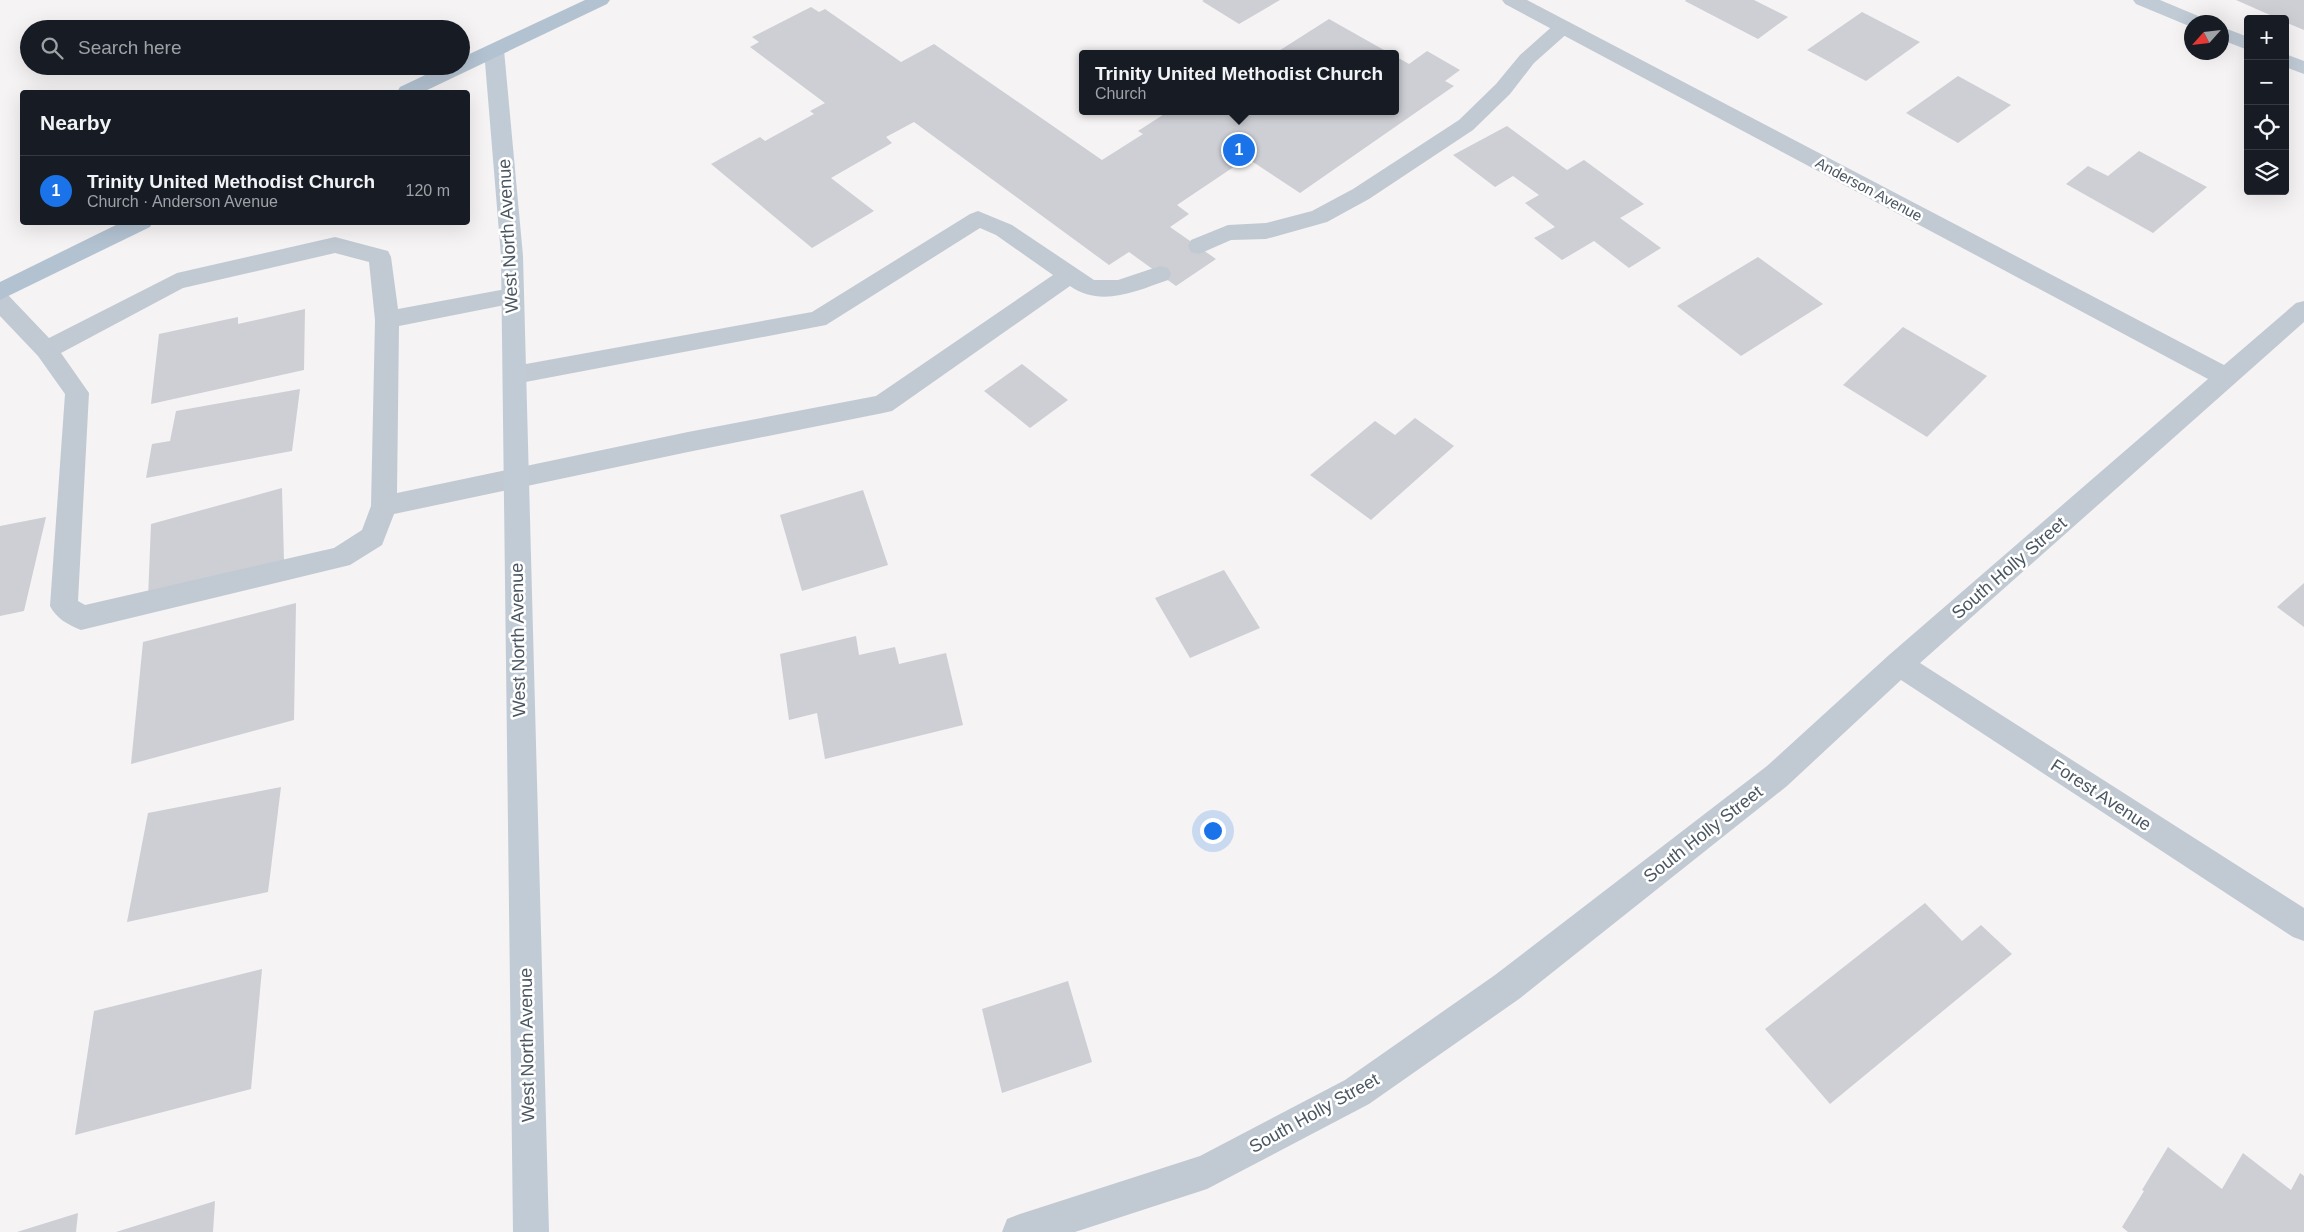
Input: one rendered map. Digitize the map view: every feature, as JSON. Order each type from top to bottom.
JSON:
[{"type":"main road","points":[[470,62],[600,0]]},
{"type":"main road","points":[[2143,0],[2184,17]]},
{"type":"main road","points":[[2229,36],[2244,42]]},
{"type":"main road","name":"West North Avenue","points":[[494,50],[512,256],[530,1232]]},
{"type":"main road","points":[[2289,62],[2304,68]]},
{"type":"main road","points":[[411,90],[442,75]]},
{"type":"main road","points":[[0,292],[136,225]]},
{"type":"street","name":"Anderson Avenue","points":[[1512,0],[2227,378]]},
{"type":"street","points":[[1199,246],[1228,233],[1266,231],[1318,217],[1361,194],[1466,125],[1503,89],[1528,59],[1563,27]]},
{"type":"street","points":[[514,375],[818,319],[978,219],[1004,230],[1089,288],[1119,288],[1160,274]]},
{"type":"street","points":[[0,301],[46,350],[77,393],[64,606],[81,618],[340,557],[373,537],[384,506],[387,320],[380,257],[335,245],[177,281],[46,350]]},
{"type":"street","points":[[384,506],[883,404],[1069,275]]},
{"type":"street","points":[[387,320],[512,296]]},
{"type":"street","name":"South Holly Street","points":[[1020,1232],[1207,1171],[1357,1092],[1507,987],[1777,776],[1899,664],[2304,309]]},
{"type":"street","name":"Forest Avenue","points":[[1899,664],[2304,926]]},
{"type":"building","points":[[1280,0],[1239,24],[1202,1]]},
{"type":"building","points":[[1686,0],[1754,0],[1788,17],[1758,39]]},
{"type":"building","points":[[2236,0],[2304,0],[2304,30],[2289,24],[2289,15],[2270,15]]},
{"type":"building","points":[[811,7],[819,12],[825,9],[901,62],[934,44],[1102,160],[1143,134],[1138,131],[1163,115],[1399,115],[1399,58],[1409,64],[1427,51],[1460,70],[1445,81],[1454,86],[1300,193],[1247,158],[1177,205],[1189,214],[1170,227],[1216,259],[1176,286],[1129,252],[1109,265],[914,122],[886,137],[892,143],[831,178],[874,211],[812,248],[711,164],[760,137],[765,141],[814,114],[810,111],[825,103],[750,47],[759,42],[752,37]]},
{"type":"building","points":[[1862,12],[1920,42],[1866,81],[1807,50]]},
{"type":"building","points":[[1329,19],[1384,50],[1280,50]]},
{"type":"building","points":[[1958,76],[2011,105],[1958,143],[1906,113]]},
{"type":"building","points":[[1507,126],[1567,170],[1584,160],[1644,204],[1620,218],[1661,248],[1629,268],[1594,241],[1562,260],[1534,238],[1555,227],[1525,203],[1539,195],[1513,176],[1495,187],[1453,155]]},
{"type":"building","points":[[2139,151],[2207,187],[2153,233],[2066,184],[2088,166],[2108,176]]},
{"type":"building","points":[[1758,257],[1823,304],[1741,356],[1677,306]]},
{"type":"building","points":[[305,309],[304,370],[151,404],[159,334],[238,317],[238,324]]},
{"type":"building","points":[[1903,327],[1987,376],[1927,437],[1843,385]]},
{"type":"building","points":[[1022,364],[1068,400],[1030,428],[984,391]]},
{"type":"building","points":[[300,389],[292,451],[146,478],[152,444],[170,441],[176,411]]},
{"type":"building","points":[[1415,418],[1454,446],[1371,520],[1310,475],[1375,421],[1395,435]]},
{"type":"building","points":[[282,488],[284,561],[148,599],[151,524]]},
{"type":"building","points":[[863,490],[888,565],[802,591],[780,515]]},
{"type":"building","points":[[46,517],[24,611],[0,616],[0,526]]},
{"type":"building","points":[[1224,570],[1260,628],[1190,658],[1155,598]]},
{"type":"building","points":[[2304,583],[2304,627],[2277,607]]},
{"type":"building","points":[[296,603],[294,720],[131,764],[143,642]]},
{"type":"building","points":[[856,636],[859,655],[895,647],[899,664],[946,653],[963,725],[825,759],[817,713],[789,720],[780,654]]},
{"type":"building","points":[[281,787],[268,892],[127,922],[148,813]]},
{"type":"building","points":[[1925,903],[1962,941],[1981,925],[2012,954],[1830,1104],[1765,1029]]},
{"type":"building","points":[[262,969],[251,1089],[75,1135],[94,1011]]},
{"type":"building","points":[[1068,981],[1092,1062],[1002,1093],[982,1009]]},
{"type":"building","points":[[2168,1147],[2222,1189],[2243,1153],[2291,1190],[2300,1173],[2304,1176],[2304,1232],[2128,1232],[2122,1227]]},
{"type":"building","points":[[215,1201],[213,1232],[116,1232]]},
{"type":"building","points":[[78,1213],[76,1232],[17,1232]]},
{"type":"place","name":"Trinity United Methodist Church","points":[[1239,150]]}]
